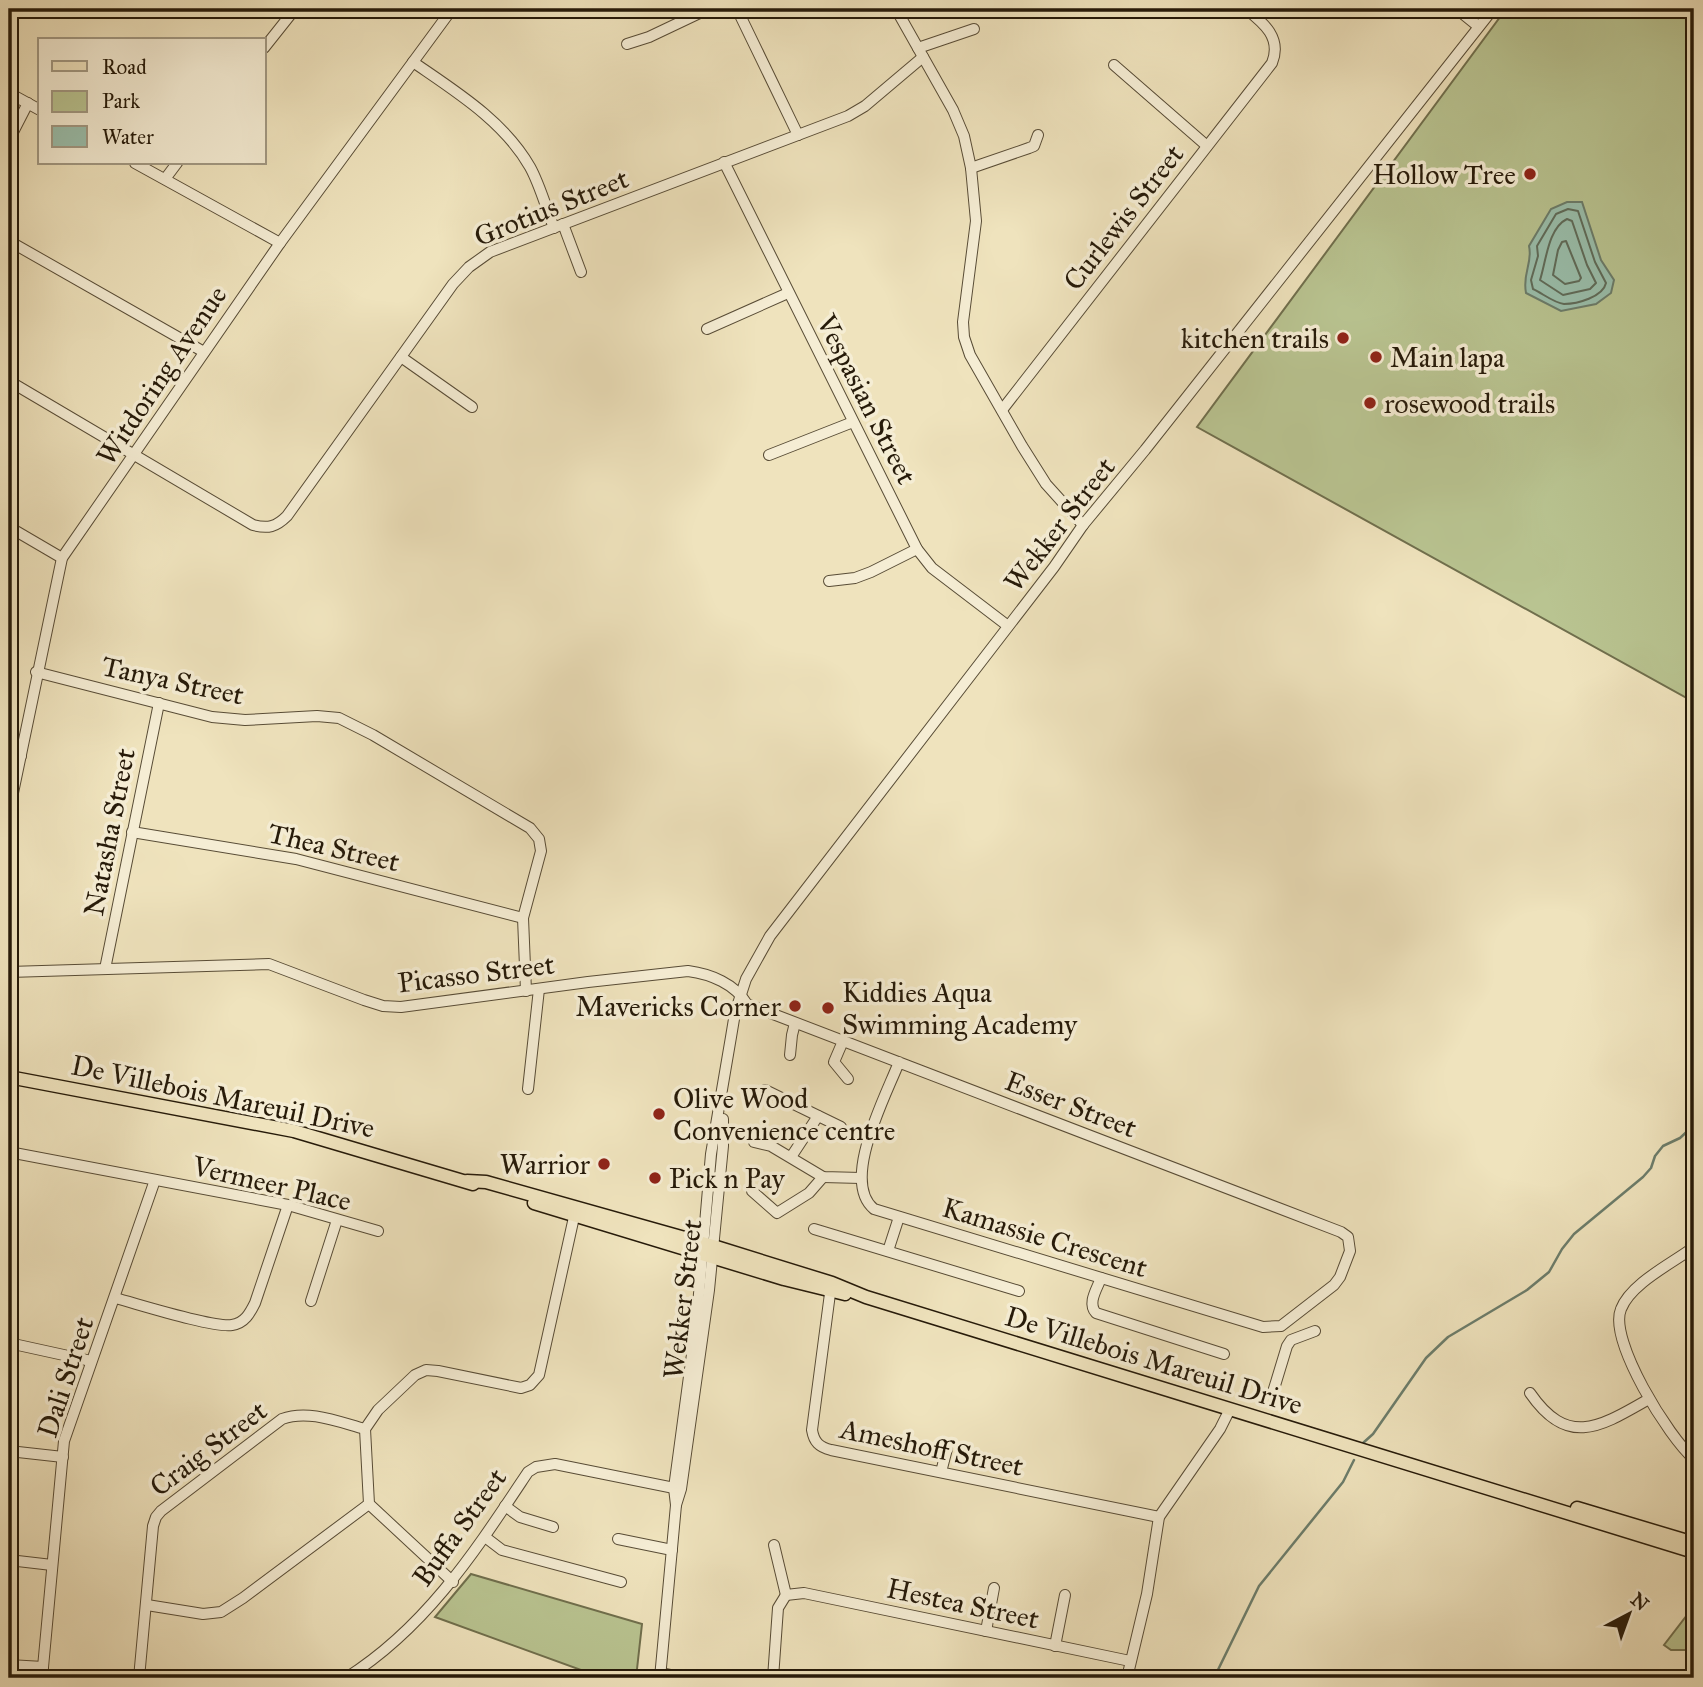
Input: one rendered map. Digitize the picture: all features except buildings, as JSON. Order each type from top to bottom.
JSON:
[{"type":"main road","name":"De Villebois Mareuil Drive","points":[[9,1077],[293,1131],[866,1297],[1694,1552]]},
{"type":"main road","name":"De Villebois Mareuil Drive","points":[[1428,1470],[1612,1517],[1694,1543]]},
{"type":"street","points":[[266,45],[295,9]]},
{"type":"street","name":"Witdoring Avenue","points":[[9,812],[36,672],[62,558],[280,243],[452,9]]},
{"type":"street","points":[[627,44],[649,37],[708,9]]},
{"type":"street","points":[[737,9],[798,135]]},
{"type":"street","points":[[897,9],[960,123],[971,168],[976,222],[963,322],[964,337],[978,370],[1046,484],[1083,525]]},
{"type":"street","name":"Curlewis Street","points":[[1002,410],[1272,63],[1276,43],[1269,30],[1246,9]]},
{"type":"street","points":[[1457,9],[1478,26]]},
{"type":"street","name":"Wekker Street","points":[[660,1676],[677,1489],[697,1317],[723,1146],[722,1097],[733,1025],[741,994],[754,964],[770,936],[1009,626],[1083,525],[1493,9]]},
{"type":"street","points":[[920,53],[974,29]]},
{"type":"street","name":"Grotius Street","points":[[134,455],[253,525],[270,528],[279,524],[453,284],[469,267],[490,252],[856,113],[920,53]]},
{"type":"street","points":[[413,62],[481,111],[516,148],[533,172],[581,272]]},
{"type":"street","points":[[1114,65],[1207,146]]},
{"type":"street","points":[[9,93],[38,109]]},
{"type":"street","points":[[9,140],[29,103]]},
{"type":"street","points":[[971,168],[1034,146],[1038,135]]},
{"type":"street","name":"Vespasian Street","points":[[724,162],[917,549],[932,568],[1009,626]]},
{"type":"street","points":[[137,164],[280,243]]},
{"type":"street","points":[[164,179],[176,164]]},
{"type":"street","points":[[9,241],[204,352]]},
{"type":"street","points":[[708,329],[788,293]]},
{"type":"street","points":[[399,359],[467,408]]},
{"type":"street","points":[[9,381],[134,455]]},
{"type":"street","points":[[769,455],[853,422]]},
{"type":"street","points":[[9,527],[62,558]]},
{"type":"street","points":[[829,581],[855,578],[917,549]]},
{"type":"street","name":"Tanya Street","points":[[36,672],[212,717],[245,720],[317,716],[339,718],[373,735],[524,824],[536,834],[541,850],[523,918]]},
{"type":"street","name":"Natasha Street","points":[[105,969],[159,703]]},
{"type":"street","points":[[9,754],[20,756]]},
{"type":"street","name":"Thea Street","points":[[132,832],[296,859],[523,918]]},
{"type":"street","points":[[523,918],[526,991]]},
{"type":"street","name":"Picasso Street","points":[[9,972],[269,964],[364,1000],[391,1007],[688,971],[712,977],[741,994]]},
{"type":"street","points":[[528,1089],[540,989]]},
{"type":"street","name":"Esser Street","points":[[741,994],[747,1004],[1341,1232],[1348,1237],[1350,1248],[1340,1277],[1281,1326]]},
{"type":"street","points":[[790,1055],[795,1023]]},
{"type":"street","points":[[843,1041],[834,1062],[848,1079]]},
{"type":"street","points":[[754,1142],[771,1146],[823,1177],[861,1178],[863,1157],[899,1062]]},
{"type":"street","points":[[765,1090],[841,1127]]},
{"type":"street","points":[[791,1157],[818,1116]]},
{"type":"street","name":"Vermeer Place","points":[[9,1152],[288,1205],[378,1231]]},
{"type":"street","points":[[752,1191],[777,1213],[800,1200],[823,1177]]},
{"type":"street","name":"Kamassie Crescent","points":[[861,1178],[863,1196],[880,1211],[1263,1327],[1281,1326]]},
{"type":"street","name":"Dali Street","points":[[42,1673],[64,1441],[155,1180]]},
{"type":"street","points":[[115,1298],[208,1322],[226,1325],[238,1323],[249,1315],[255,1303],[288,1205]]},
{"type":"street","points":[[453,1582],[369,1504],[365,1429],[378,1410],[419,1372],[438,1371],[521,1388],[534,1381],[539,1375],[546,1350],[575,1211]]},
{"type":"street","points":[[888,1251],[899,1217]]},
{"type":"street","points":[[311,1301],[337,1220]]},
{"type":"street","points":[[814,1229],[1019,1291]]},
{"type":"street","points":[[1692,1252],[1631,1294],[1619,1315],[1623,1342],[1649,1399],[1674,1438],[1694,1459]]},
{"type":"street","points":[[1101,1278],[1092,1303],[1092,1309],[1096,1313],[1224,1354]]},
{"type":"street","name":"Ameshoff Street","points":[[831,1287],[812,1430],[813,1438],[824,1448],[1158,1517]]},
{"type":"street","points":[[1281,1326],[1291,1340]]},
{"type":"street","points":[[1273,1392],[1284,1351],[1291,1340],[1315,1331]]},
{"type":"street","points":[[9,1343],[91,1361]]},
{"type":"street","points":[[1530,1393],[1543,1412],[1551,1418],[1577,1427],[1601,1423],[1649,1399]]},
{"type":"street","points":[[1126,1678],[1147,1594],[1158,1517],[1220,1429],[1230,1409]]},
{"type":"street","name":"Craig Street","points":[[139,1678],[153,1526],[161,1510],[282,1419],[301,1414],[365,1429]]},
{"type":"street","points":[[941,1472],[947,1449]]},
{"type":"street","points":[[9,1451],[63,1457]]},
{"type":"street","name":"Buffa Street","points":[[346,1678],[369,1664],[453,1582],[528,1472],[536,1467],[549,1464],[677,1489]]},
{"type":"street","points":[[147,1605],[203,1614],[221,1612],[369,1504]]},
{"type":"street","points":[[505,1506],[518,1516],[553,1527]]},
{"type":"street","points":[[485,1537],[502,1550],[621,1582]]},
{"type":"street","points":[[618,1539],[672,1550]]},
{"type":"street","points":[[773,1678],[778,1608],[786,1595],[774,1545]]},
{"type":"street","points":[[9,1560],[52,1565]]},
{"type":"street","points":[[986,1631],[994,1588]]},
{"type":"street","name":"Hestea Street","points":[[786,1595],[804,1592],[1130,1661]]},
{"type":"street","points":[[1055,1646],[1065,1595]]},
{"type":"street","points":[[9,1665],[42,1673]]},
{"type":"street","points":[[660,1676],[685,1678]]},
{"type":"green space","points":[[1506,9],[1694,9],[1694,702],[1197,427]]},
{"type":"green space","points":[[471,1574],[642,1624],[636,1678],[603,1678],[435,1617]]},
{"type":"green space","points":[[1694,1606],[1694,1650],[1671,1650],[1664,1645]]},
{"type":"water","points":[[1567,202],[1582,202],[1601,260],[1614,280],[1611,293],[1596,304],[1561,311],[1526,293],[1525,280],[1530,258],[1529,246],[1551,209]]},
{"type":"waterway","points":[[1363,1443],[1373,1434],[1426,1358],[1448,1337],[1527,1290],[1549,1272],[1574,1234],[1643,1177],[1663,1146],[1680,1138],[1694,1125]]},
{"type":"waterway","points":[[1214,1678],[1259,1586],[1343,1482],[1354,1460]]},
{"type":"place","name":"Hollow Tree","points":[[1530,174]]},
{"type":"place","name":"kitchen trails","points":[[1343,338]]},
{"type":"place","name":"Main lapa","points":[[1376,357]]},
{"type":"place","name":"rosewood trails","points":[[1370,403]]},
{"type":"place","name":"Mavericks Corner","points":[[795,1006]]},
{"type":"place","name":"Kiddies Aqua Swimming Academy","points":[[828,1008]]},
{"type":"place","name":"Olive Wood Convenience centre","points":[[659,1114]]},
{"type":"place","name":"Warrior","points":[[604,1164]]},
{"type":"place","name":"Pick n Pay","points":[[655,1178]]}]
